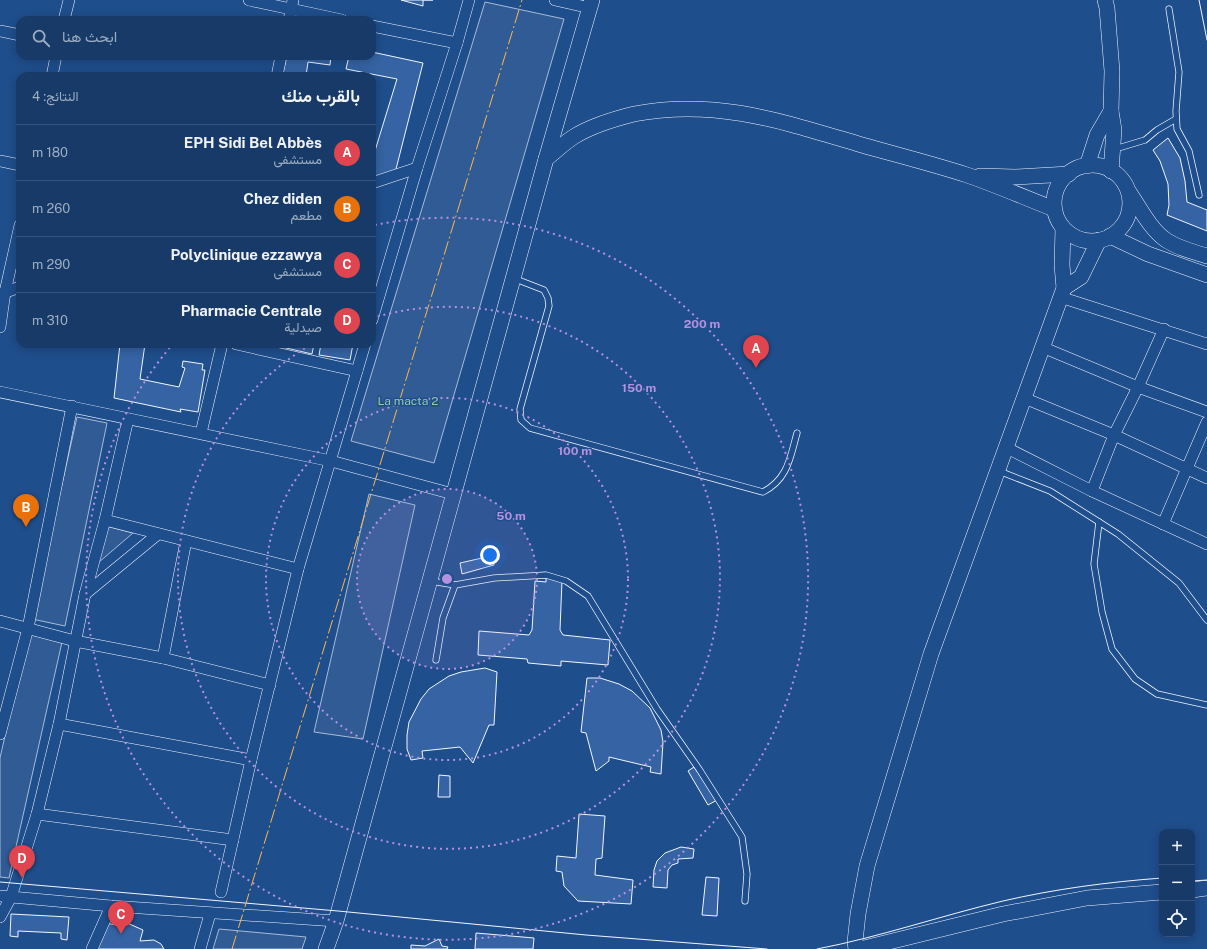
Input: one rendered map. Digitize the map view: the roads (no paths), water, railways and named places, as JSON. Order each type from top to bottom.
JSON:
[{"type":"main road","points":[[1105,0],[1107,8],[1112,71],[1111,110],[1114,130],[1111,171]]},
{"type":"main road","points":[[326,949],[336,921],[428,580],[591,4]]},
{"type":"main road","points":[[546,159],[574,137],[590,128],[610,121],[651,111],[693,108],[744,113],[967,175],[1054,209]]},
{"type":"main road","points":[[1087,166],[1097,135],[1111,110]]},
{"type":"main road","points":[[967,175],[1015,177],[1068,174],[1087,166],[1104,167],[1111,171],[1124,183],[1128,192],[1157,232],[1166,240],[1180,247],[1207,256]]},
{"type":"main road","points":[[1068,174],[1057,189],[1054,209],[1057,219],[1063,228],[1080,239],[1105,238],[1207,274]]},
{"type":"main road","points":[[1062,292],[1081,277],[1105,238],[1121,228],[1127,217],[1130,205],[1128,192]]},
{"type":"main road","points":[[856,949],[855,942],[858,914],[867,866],[931,654],[1062,292],[1063,228]]},
{"type":"main road","points":[[1195,890],[1207,888]]},
{"type":"main road","points":[[860,949],[1003,914],[1087,898],[1159,892]]},
{"type":"street","points":[[65,16],[69,0]]},
{"type":"street","points":[[249,0],[322,16]]},
{"type":"street","points":[[376,306],[469,0]]},
{"type":"street","points":[[555,0],[591,4]]},
{"type":"street","points":[[376,27],[457,43]]},
{"type":"street","points":[[0,31],[16,34]]},
{"type":"street","points":[[53,72],[55,60]]},
{"type":"street","points":[[278,72],[280,60]]},
{"type":"street","points":[[0,161],[16,164]]},
{"type":"street","points":[[376,182],[417,168]]},
{"type":"street","points":[[0,327],[3,293],[16,241]]},
{"type":"street","points":[[3,293],[16,289]]},
{"type":"street","points":[[1062,292],[1207,344]]},
{"type":"street","points":[[1092,491],[1114,435],[1138,388],[1164,329]]},
{"type":"street","points":[[1042,347],[1138,388],[1207,412]]},
{"type":"street","points":[[201,433],[221,348]]},
{"type":"street","points":[[253,348],[357,372]]},
{"type":"street","points":[[221,892],[251,760],[298,569],[364,348]]},
{"type":"street","points":[[0,392],[330,461],[453,494]]},
{"type":"street","points":[[1024,398],[1114,435],[1207,478]]},
{"type":"street","points":[[0,734],[28,628],[72,406]]},
{"type":"street","points":[[0,917],[5,897],[37,814],[59,724],[75,641],[128,419]]},
{"type":"street","points":[[1162,524],[1207,422]]},
{"type":"street","points":[[1005,447],[1092,491],[1207,544]]},
{"type":"street","points":[[105,520],[298,569]]},
{"type":"street","points":[[86,594],[158,534]]},
{"type":"street","points":[[163,658],[186,541]]},
{"type":"street","points":[[0,621],[75,641],[163,658],[270,685]]},
{"type":"street","points":[[59,724],[251,760]]},
{"type":"street","points":[[37,814],[233,840]]},
{"type":"street","points":[[5,897],[210,914],[336,921]]},
{"type":"street","points":[[92,949],[111,906]]},
{"type":"street","points":[[200,949],[210,914]]},
{"type":"lane","points":[[1169,9],[1179,72],[1176,118],[1177,129],[1188,151],[1199,195]]},
{"type":"lane","points":[[1113,150],[1145,140],[1157,130],[1176,118]]},
{"type":"lane","points":[[513,278],[544,290],[549,306],[520,409],[521,420],[530,428],[763,492],[774,486],[786,471],[797,433]]},
{"type":"lane","points":[[997,470],[1050,491],[1118,534],[1179,583],[1207,620]]},
{"type":"lane","points":[[1099,522],[1094,564],[1102,612],[1112,649],[1135,678],[1157,694],[1207,705]]},
{"type":"lane","points":[[428,580],[456,585],[494,578],[546,575],[566,581],[588,596],[657,709],[699,769],[742,836],[746,874],[745,901]]},
{"type":"lane","points":[[436,660],[444,618],[456,585]]},
{"type":"tram line","points":[[1199,0],[1207,40]]},
{"type":"tram line","points":[[817,949],[864,939],[1003,901],[1082,886],[1159,878]]},
{"type":"tram line","points":[[1195,881],[1207,880]]},
{"type":"tram line","points":[[0,882],[338,911],[586,935],[767,949]]},
{"type":"place","name":"EPH Sidi Bel Abbès","points":[[756,368]]},
{"type":"place","name":"Chez diden","points":[[26,527]]},
{"type":"place","name":"Pharmacie Centrale","points":[[22,878]]},
{"type":"place","name":"Polyclinique ezzawya","points":[[121,934]]},
{"type":"park label","name":"La macta 2","points":[[408,401]]}]
